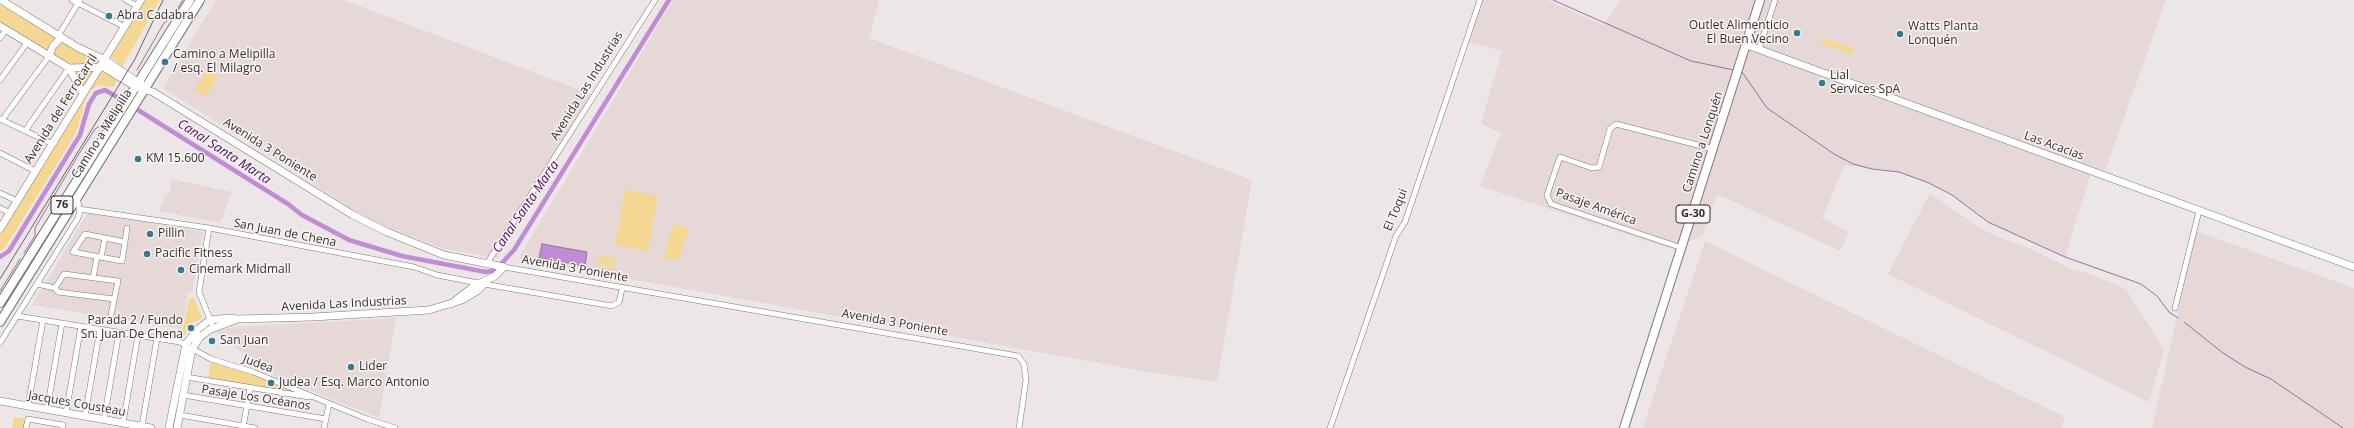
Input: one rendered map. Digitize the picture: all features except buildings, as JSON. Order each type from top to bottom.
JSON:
[{"type":"main road","name":"Camino a Melipilla","points":[[0,303],[190,0]]},
{"type":"main road","name":"Camino a Melipilla","points":[[0,322],[200,0]]},
{"type":"main road","name":"Camino a Lonquén","points":[[1624,428],[1747,45],[1760,0]]},
{"type":"street","name":"Avenida 3 Poniente","points":[[1,0],[81,50],[105,60],[145,89],[153,92],[368,223],[444,255],[622,289],[1018,356],[1024,364],[1026,380],[1019,428]]},
{"type":"street","points":[[72,0],[79,2],[125,27]]},
{"type":"street","points":[[126,0],[139,3]]},
{"type":"street","name":"Avenida Las Industrias","points":[[212,324],[229,318],[238,319],[429,310],[462,300],[484,282],[500,273],[496,266],[655,0]]},
{"type":"street","name":"El Toqui","points":[[1330,428],[1396,236],[1405,222],[1480,0]]},
{"type":"street","points":[[1759,49],[1775,0]]},
{"type":"street","points":[[53,144],[1,120],[49,56],[53,46],[60,37],[79,2]]},
{"type":"street","name":"Avenida del Ferrocarril","points":[[0,228],[139,3]]},
{"type":"street","points":[[0,38],[3,28],[69,68],[83,93]]},
{"type":"street","points":[[0,80],[27,42]]},
{"type":"street","name":"Las Acacias","points":[[1747,45],[2354,267]]},
{"type":"street","name":"Avenida 3 Poniente","points":[[69,68],[100,67],[137,84]]},
{"type":"street","points":[[25,131],[69,68]]},
{"type":"street","name":"Pasaje América","points":[[1682,248],[1548,202],[1547,195],[1560,157],[1592,168],[1597,168],[1600,165],[1610,129],[1616,124],[1713,149]]},
{"type":"street","points":[[0,153],[35,171]]},
{"type":"street","points":[[0,193],[17,201]]},
{"type":"street","points":[[0,344],[76,221],[79,209],[77,198]]},
{"type":"street","points":[[0,208],[10,213]]},
{"type":"street","name":"San Juan de Chena","points":[[79,209],[209,228],[414,267],[437,275],[484,282],[612,306],[619,302],[622,289]]},
{"type":"street","points":[[2175,308],[2199,211]]},
{"type":"street","points":[[125,242],[85,234],[73,252],[122,261],[125,242],[127,228]]},
{"type":"street","points":[[209,228],[199,290],[201,301],[212,324]]},
{"type":"street","points":[[93,278],[105,238]]},
{"type":"street","points":[[55,288],[64,274],[118,281],[111,315]]},
{"type":"street","points":[[37,284],[55,288],[58,292],[114,300]]},
{"type":"street","name":"Judea","points":[[17,316],[186,344],[192,349],[211,359],[253,372],[329,404],[394,428]]},
{"type":"street","points":[[28,406],[43,320]]},
{"type":"street","points":[[47,410],[62,323]]},
{"type":"street","points":[[169,428],[186,344],[198,329],[212,324]]},
{"type":"street","points":[[177,428],[192,349],[200,337],[212,324]]},
{"type":"street","points":[[66,413],[81,326]]},
{"type":"street","points":[[85,416],[100,329]]},
{"type":"street","points":[[104,420],[119,332]]},
{"type":"street","points":[[123,423],[138,335]]},
{"type":"street","points":[[142,426],[157,338]]},
{"type":"street","points":[[186,377],[313,397]]},
{"type":"street","points":[[243,427],[250,388]]},
{"type":"street","name":"Pasaje Los Océanos","points":[[183,396],[326,419]]},
{"type":"street","name":"Jacques Cousteau","points":[[0,401],[151,428]]},
{"type":"street","points":[[329,404],[325,427],[332,428]]},
{"type":"street","points":[[180,415],[255,428]]},
{"type":"street","points":[[26,428],[28,419],[62,426]]},
{"type":"shaded area","points":[[144,0],[160,0],[122,67],[110,56]]},
{"type":"shaded area","points":[[216,0],[344,0],[596,96],[497,258],[444,249],[373,222],[163,88]]},
{"type":"shaded area","points":[[673,0],[879,0],[869,38],[1252,180],[1217,382],[1149,372],[518,259]]},
{"type":"shaded area","points":[[1483,0],[1547,0],[1603,25],[1621,0],[2166,0],[2105,171],[2092,170],[2065,257],[1988,222],[1952,195],[1929,183],[1899,172],[1845,165],[1822,218],[1849,232],[1840,251],[1717,194],[1702,236],[1671,249],[1480,186],[1501,133],[1481,124],[1502,51],[1469,42]]},
{"type":"shaded area","points":[[0,2],[75,49],[91,57],[101,59],[97,65],[74,67],[0,23]]},
{"type":"shaded area","points":[[1822,38],[1854,48],[1855,52],[1852,54],[1822,44]]},
{"type":"shaded area","points":[[208,69],[219,75],[206,97],[194,90]]},
{"type":"shaded area","points":[[94,70],[85,85],[82,85],[75,72]]},
{"type":"shaded area","points":[[100,71],[118,79],[113,87],[98,85],[91,90],[85,100],[77,130],[70,143],[6,246],[0,251],[0,235],[97,73]]},
{"type":"shaded area","points":[[171,179],[232,192],[220,223],[159,211],[165,196],[170,192]]},
{"type":"shaded area","points":[[625,190],[658,196],[648,251],[615,245]]},
{"type":"shaded area","points":[[1930,193],[1976,226],[1998,237],[2029,248],[2074,270],[2091,274],[2126,289],[2164,350],[2149,402],[1888,274]]},
{"type":"shaded area","points":[[92,212],[203,232],[192,293],[188,293],[182,329],[32,305],[87,214]]},
{"type":"shaded area","points":[[674,224],[689,229],[679,259],[666,260],[665,251]]},
{"type":"shaded area","points":[[2196,231],[2354,288],[2354,428],[2152,428]]},
{"type":"shaded area","points":[[1705,241],[2065,417],[2061,428],[1643,428]]},
{"type":"shaded area","points":[[542,244],[587,252],[585,266],[539,258]]},
{"type":"shaded area","points":[[599,255],[615,258],[614,266],[598,263]]},
{"type":"shaded area","points":[[598,265],[614,268],[612,276],[596,273]]},
{"type":"shaded area","points":[[189,298],[194,298],[202,318],[193,323],[182,338],[172,336],[173,332],[182,332]]},
{"type":"shaded area","points":[[396,318],[379,418],[276,377],[219,335],[217,331],[233,327]]},
{"type":"shaded area","points":[[211,361],[253,374],[298,393],[208,378]]},
{"type":"shaded area","points":[[14,417],[25,419],[23,428],[12,428]]},
{"type":"waterway","points":[[137,70],[164,23],[173,16],[183,0]]},
{"type":"waterway","name":"Canal Santa Marta","points":[[138,110],[288,204],[302,215],[349,240],[402,256],[486,272],[492,271],[514,250],[669,0]]},
{"type":"waterway","points":[[1553,0],[1691,61],[1734,70]]},
{"type":"waterway","points":[[1742,72],[1767,108],[1834,154],[1853,164],[1872,169],[1899,172],[1929,183],[1952,195],[1988,222],[2065,257],[2141,284],[2157,296],[2169,312],[2178,318]]},
{"type":"waterway","name":"Canal Santa Marta","points":[[0,257],[9,251],[80,135],[89,104],[96,93],[105,90],[122,100]]},
{"type":"waterway","points":[[24,253],[35,236],[35,228],[77,157],[95,129],[103,124],[125,90]]},
{"type":"waterway","points":[[0,291],[20,259]]},
{"type":"waterway","points":[[2184,322],[2223,353],[2245,367],[2271,379],[2343,428]]},
{"type":"railway","points":[[0,279],[135,59],[163,0]]},
{"type":"place","name":"Abra Cadabra","points":[[109,16]]},
{"type":"place","name":"Outlet Alimenticio El Buen Vecino","points":[[1797,33]]},
{"type":"place","name":"Watts Planta Lonquén","points":[[1900,34]]},
{"type":"place","name":"Camino a Melipilla / esq. El Milagro","points":[[165,62]]},
{"type":"place","name":"Lial Services SpA","points":[[1822,83]]},
{"type":"place","name":"KM 15.600","points":[[138,159]]},
{"type":"place","name":"Pillin","points":[[150,234]]},
{"type":"place","name":"Pacific Fitness","points":[[147,254]]},
{"type":"place","name":"Cinemark Midmall","points":[[181,270]]},
{"type":"place","name":"Parada 2 / Fundo Sn. Juan De Chena","points":[[191,328]]},
{"type":"place","name":"San Juan","points":[[212,341]]},
{"type":"place","name":"Lider","points":[[351,367]]},
{"type":"place","name":"Judea / Esq. Marco Antonio","points":[[271,383]]}]
